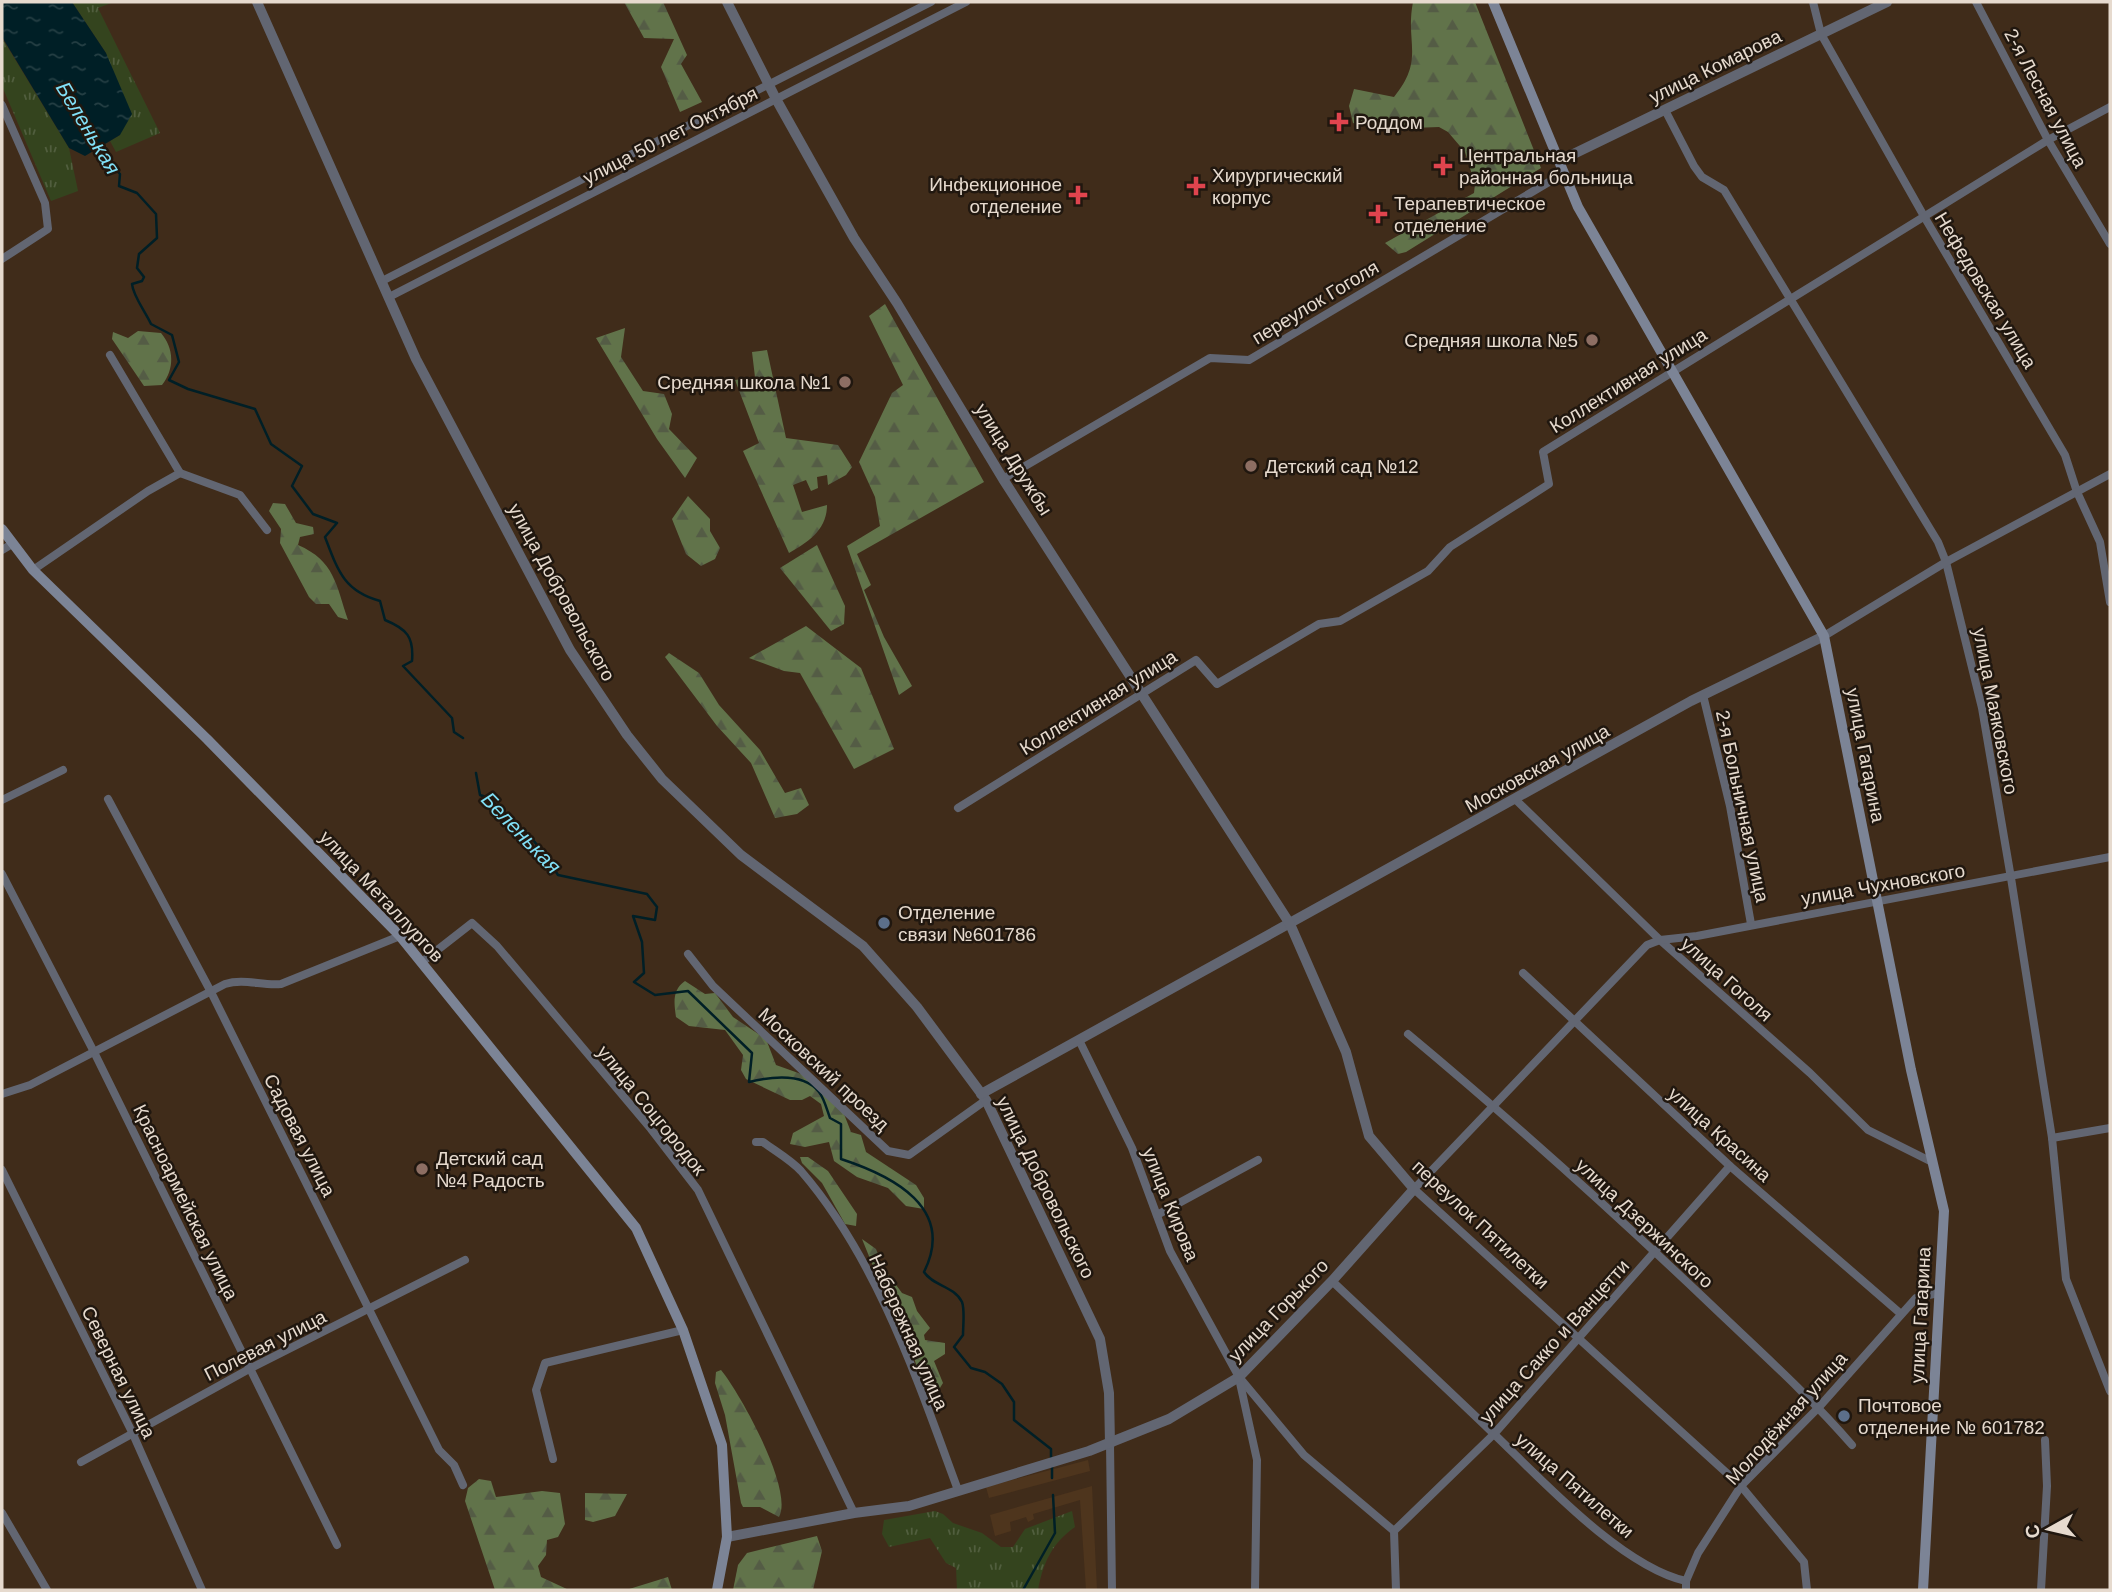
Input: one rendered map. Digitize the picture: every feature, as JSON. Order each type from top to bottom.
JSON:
[{"type":"main road","name":"улица Гагарина","points":[[1493,2],[1578,207],[1824,636],[1944,1212],[1923,1590]]},
{"type":"main road","name":"улица Металлургов","points":[[2,529],[7,547],[208,739],[400,936],[636,1228],[683,1330],[722,1445],[727,1537],[717,1590]]},
{"type":"street","name":"улица Добровольского","points":[[257,2],[416,359],[570,650],[626,735],[662,779],[741,855],[863,946],[917,1007],[984,1097],[1100,1339],[1109,1394],[1110,1444]]},
{"type":"street","name":"улица Дружбы","points":[[727,2],[776,99],[854,239],[1003,479],[1048,544],[1140,694],[1290,924]]},
{"type":"street","name":"улица 50 лет Октября","points":[[382,281],[931,2]]},
{"type":"street","name":"улица 50 лет Октября","points":[[389,297],[966,2]]},
{"type":"street","name":"Нефедовская улица","points":[[1813,2],[1821,34],[1925,219],[2066,455],[2077,492],[2100,542],[2110,602]]},
{"type":"street","name":"улица Комарова","points":[[1559,161],[1887,2]]},
{"type":"street","name":"2-я Лесная улица","points":[[1976,2],[2048,141],[2110,244]]},
{"type":"street","points":[[2,105],[45,203],[48,229],[2,259]]},
{"type":"street","name":"Коллективная улица","points":[[958,808],[1196,660],[1217,684],[1319,624],[1340,621],[1428,571],[1450,547],[1549,484],[1542,452],[2048,141],[2110,107]]},
{"type":"street","name":"улица Маяковского","points":[[1665,110],[1694,166],[1702,177],[1724,190],[1792,299],[1938,542],[1946,562],[1982,708],[2011,878],[2052,1138],[2066,1279],[2110,1391]]},
{"type":"street","name":"переулок Гоголя","points":[[1003,479],[1210,358],[1249,360],[1564,173]]},
{"type":"street","points":[[110,355],[180,474],[240,495],[267,530]]},
{"type":"street","points":[[33,570],[148,491],[180,474]]},
{"type":"street","name":"Московская улица","points":[[984,1097],[1219,960],[1290,924],[1703,695],[1824,636],[1946,562],[2110,474]]},
{"type":"street","name":"2-я Больничная улица","points":[[1703,695],[1730,806],[1751,924]]},
{"type":"street","points":[[2,800],[63,769]]},
{"type":"street","name":"Садовая улица","points":[[108,799],[211,992],[439,1450],[454,1465],[463,1485]]},
{"type":"street","name":"улица Гоголя","points":[[1516,800],[1660,940],[1810,1073],[1868,1130],[1932,1161]]},
{"type":"street","name":"улица Чухновского","points":[[1660,940],[1877,899],[2011,878],[2110,857]]},
{"type":"street","name":"Красноармейская улица","points":[[2,874],[94,1052],[337,1545]]},
{"type":"street","name":"улица Соцгородок","points":[[422,962],[472,923],[497,946],[651,1129],[698,1190],[854,1513]]},
{"type":"street","name":"переулок Пятилетки","points":[[1290,924],[1346,1052],[1369,1136],[1414,1189],[1741,1486],[1804,1562],[1807,1590]]},
{"type":"street","points":[[2,1094],[30,1085],[237,980],[264,986],[281,984],[400,936]]},
{"type":"street","name":"улица Горького","points":[[727,1537],[854,1513],[909,1506],[1110,1444],[1170,1419],[1238,1377],[1332,1281],[1414,1189],[1647,945],[1660,940]]},
{"type":"street","name":"Московский проезд","points":[[688,954],[713,986],[888,1151],[909,1155],[984,1097]]},
{"type":"street","name":"улица Красина","points":[[1523,973],[1730,1166],[1901,1314]]},
{"type":"street","name":"улица Дзержинского","points":[[1408,1034],[1494,1106],[1655,1252],[1819,1407],[1852,1445]]},
{"type":"street","name":"улица Кирова","points":[[1079,1040],[1132,1148],[1170,1251],[1238,1377]]},
{"type":"street","points":[[2052,1138],[2110,1128]]},
{"type":"street","name":"Набережная улица","points":[[756,1142],[763,1142],[799,1169],[831,1210],[875,1288],[925,1403],[958,1490]]},
{"type":"street","points":[[1157,1215],[1258,1160]]},
{"type":"street","name":"улица Сакко и Ванцетти","points":[[1394,1531],[1494,1434],[1730,1166]]},
{"type":"street","name":"Северная улица","points":[[2,1170],[131,1432],[202,1590]]},
{"type":"street","name":"Полевая улица","points":[[81,1462],[251,1368],[465,1260]]},
{"type":"street","name":"улица Пятилетки","points":[[1332,1281],[1553,1491],[1624,1550],[1686,1586]]},
{"type":"street","name":"Молодёжная улица","points":[[1686,1586],[1698,1553],[1741,1486],[1819,1407],[1916,1298],[1938,1293]]},
{"type":"street","points":[[553,1459],[536,1390],[544,1363],[683,1330]]},
{"type":"street","points":[[1238,1377],[1304,1455],[1394,1531],[1396,1590]]},
{"type":"street","points":[[1238,1377],[1257,1460],[1255,1590]]},
{"type":"street","points":[[2041,1590],[2047,1486],[2045,1440]]},
{"type":"street","points":[[1110,1444],[1112,1590]]},
{"type":"street","points":[[2,1513],[47,1590]]},
{"type":"shaded area","points":[[1088,1460],[1090,1471],[989,1498],[986,1487]]},
{"type":"shaded area","points":[[1092,1486],[1097,1590],[1086,1590],[1080,1500],[1033,1514],[1034,1519],[1028,1522],[1026,1517],[1010,1522],[1011,1531],[995,1536],[990,1515]]},
{"type":"green space","points":[[72,2],[114,2],[98,8],[160,133],[116,152],[110,141],[120,135],[106,53]]},
{"type":"green space","points":[[624,2],[663,2],[687,55],[681,64],[702,102],[680,112],[661,67],[674,39],[644,38]]},
{"type":"green space","points":[[1413,2],[1475,2],[1541,168],[1406,252],[1398,254],[1385,243],[1474,193],[1475,184],[1465,152],[1448,132],[1439,127],[1412,128],[1377,121],[1361,125],[1353,123],[1349,106],[1354,89],[1394,97],[1409,72],[1412,61]]},
{"type":"green space","points":[[2,38],[69,148],[78,191],[51,201],[2,86]]},
{"type":"green space","points":[[885,304],[984,482],[857,554],[871,585],[864,590],[884,637],[912,686],[899,695],[847,546],[880,526],[875,497],[859,462],[892,393],[903,385],[869,316]]},
{"type":"green space","points":[[625,328],[621,357],[643,391],[664,394],[672,414],[669,429],[697,458],[685,478],[657,439],[596,338]]},
{"type":"green space","points":[[138,331],[161,333],[168,345],[171,365],[162,385],[144,386],[112,339],[113,332],[128,338]]},
{"type":"green space","points":[[767,350],[786,438],[838,445],[852,467],[846,475],[828,485],[827,475],[817,477],[818,488],[811,491],[806,480],[793,485],[802,512],[827,505],[820,528],[809,540],[789,553],[743,451],[759,443],[735,380],[755,377],[752,352]]},
{"type":"green space","points":[[688,496],[710,519],[710,531],[720,548],[715,559],[701,566],[686,554],[672,519]]},
{"type":"green space","points":[[273,503],[285,504],[296,523],[313,527],[314,534],[300,537],[298,545],[310,551],[327,567],[337,585],[348,620],[338,617],[329,604],[316,604],[309,597],[280,543],[281,529],[269,511]]},
{"type":"green space","points":[[817,545],[845,606],[844,624],[831,631],[780,568]]},
{"type":"green space","points":[[806,626],[861,668],[894,749],[854,769],[800,673],[784,671],[749,658]]},
{"type":"green space","points":[[669,653],[699,673],[719,705],[760,750],[785,793],[801,788],[809,805],[797,814],[775,818],[751,763],[717,726],[665,657]]},
{"type":"green space","points":[[685,981],[705,994],[715,993],[733,1017],[766,1039],[776,1065],[804,1075],[844,1114],[851,1132],[861,1135],[866,1152],[916,1185],[924,1198],[924,1209],[906,1206],[888,1188],[857,1177],[834,1161],[829,1142],[805,1147],[790,1144],[793,1133],[824,1116],[821,1104],[810,1096],[802,1100],[790,1100],[746,1079],[741,1070],[743,1055],[725,1030],[689,1026],[676,1017],[676,993]]},
{"type":"green space","points":[[800,1157],[808,1157],[828,1171],[857,1214],[856,1226],[845,1224],[822,1183],[802,1163]]},
{"type":"green space","points":[[862,1239],[876,1249],[880,1259],[878,1265],[873,1266]]},
{"type":"green space","points":[[885,1270],[902,1293],[912,1297],[917,1311],[930,1328],[924,1335],[925,1340],[945,1343],[945,1354],[934,1361],[943,1383],[938,1391],[931,1390],[921,1379],[909,1325],[897,1314],[879,1278],[881,1271]]},
{"type":"green space","points":[[721,1370],[763,1442],[779,1486],[782,1504],[779,1517],[760,1507],[743,1507],[741,1503],[725,1415],[715,1383],[716,1372]]},
{"type":"green space","points":[[479,1479],[491,1481],[496,1497],[542,1491],[560,1493],[565,1524],[558,1537],[547,1540],[546,1555],[538,1566],[541,1577],[569,1590],[495,1590],[465,1501],[468,1488]]},
{"type":"green space","points":[[585,1493],[627,1494],[615,1516],[593,1522],[585,1520]]},
{"type":"green space","points":[[935,1511],[953,1523],[982,1533],[1001,1547],[1013,1547],[1025,1529],[1072,1511],[1075,1527],[1060,1540],[1050,1554],[1038,1590],[957,1590],[956,1568],[946,1563],[930,1538],[889,1547],[882,1534],[884,1520]]},
{"type":"green space","points":[[817,1536],[822,1551],[813,1590],[733,1590],[738,1565],[747,1553]]},
{"type":"green space","points":[[668,1577],[672,1590],[626,1590]]},
{"type":"water","points":[[2,2],[72,2],[106,53],[132,114],[120,135],[85,156],[69,148],[2,37]]},
{"type":"waterway","name":"Беленькая","points":[[96,148],[120,174],[119,186],[137,193],[156,214],[157,238],[139,254],[137,268],[144,277],[142,281],[132,284],[151,324],[172,335],[179,362],[169,380],[188,389],[255,409],[271,444],[302,466],[292,486],[313,514],[337,523],[325,537],[339,570],[358,592],[380,601],[385,620],[408,635],[412,646],[412,661],[403,666],[452,718],[454,732],[463,738]]},
{"type":"waterway","name":"Беленькая","points":[[476,773],[480,795],[492,799],[503,818],[528,834],[558,875],[647,894],[657,907],[655,920],[633,916],[642,942],[644,973],[634,982],[655,995],[688,991],[752,1053],[749,1082],[786,1078],[804,1081],[812,1086],[822,1097],[830,1118],[841,1124],[841,1159],[899,1185],[914,1198],[926,1213],[932,1230],[932,1249],[924,1272],[954,1293],[963,1305],[963,1335],[954,1347],[971,1368],[985,1372],[1002,1384],[1014,1402],[1014,1420],[1051,1449],[1051,1458]]},
{"type":"waterway","name":"Беленькая","points":[[1052,1464],[1052,1478]]},
{"type":"waterway","name":"Беленькая","points":[[1023,1590],[1055,1533],[1053,1495]]},
{"type":"place","name":"Роддом","points":[[1339,122]]},
{"type":"place","name":"Центральная районная больница","points":[[1443,166]]},
{"type":"place","name":"Хирургический корпус","points":[[1196,186]]},
{"type":"place","name":"Инфекционное отделение","points":[[1078,195]]},
{"type":"place","name":"Терапевтическое отделение","points":[[1378,214]]},
{"type":"place","name":"Средняя школа №5","points":[[1592,340]]},
{"type":"place","name":"Средняя школа №1","points":[[845,382]]},
{"type":"place","name":"Детский сад №12","points":[[1251,466]]},
{"type":"place","name":"Отделение связи №601786","points":[[884,923]]},
{"type":"place","name":"Детский сад №4 Радость","points":[[422,1169]]},
{"type":"place","name":"Почтовое отделение № 601782","points":[[1844,1416]]}]
